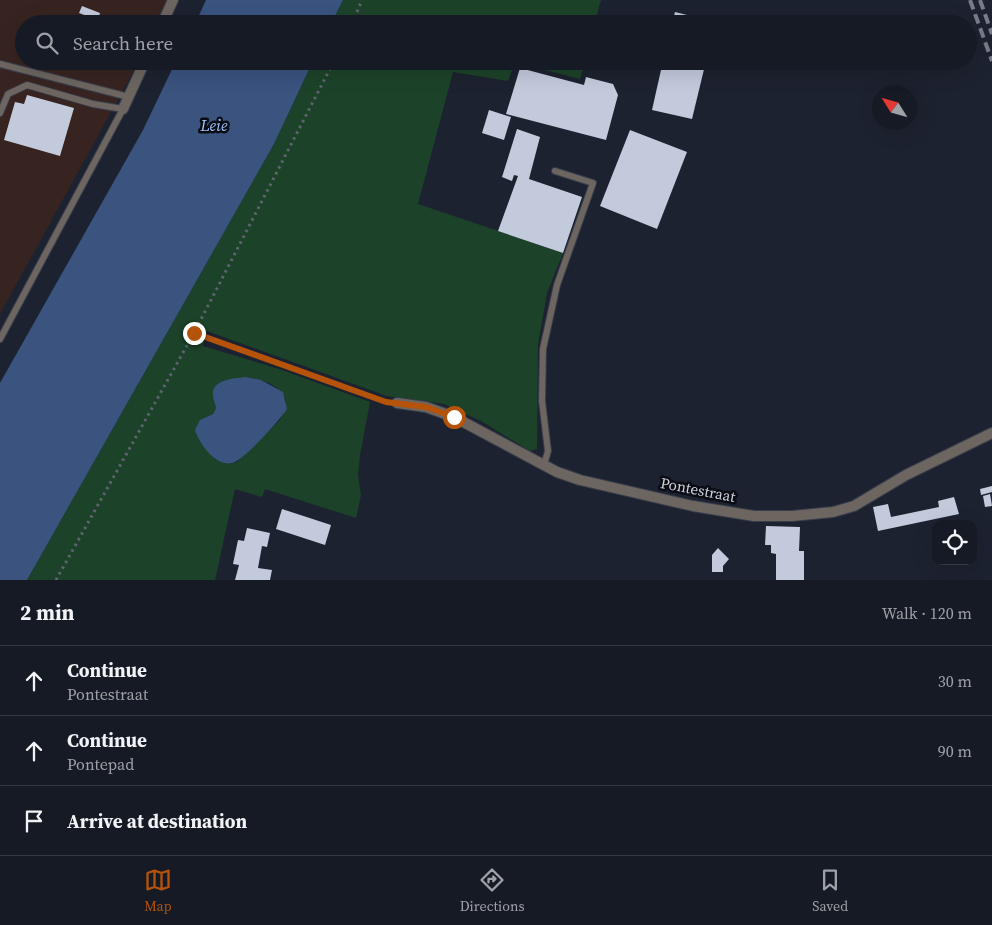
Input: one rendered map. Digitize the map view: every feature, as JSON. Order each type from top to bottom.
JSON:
[{"type":"street","points":[[166,15],[173,0]]},
{"type":"street","points":[[123,109],[141,70]]},
{"type":"street","name":"Pontestraat","points":[[398,403],[426,407],[454,417],[544,465],[604,487],[693,506],[754,516],[792,516],[833,512],[854,506],[906,475],[992,433]]},
{"type":"lane","points":[[0,64],[15,68]]},
{"type":"lane","points":[[23,70],[129,97]]},
{"type":"lane","points":[[0,113],[8,94],[27,85],[93,104],[123,109],[0,338]]},
{"type":"lane","points":[[544,465],[548,451],[542,401],[543,349],[557,285],[593,183],[555,171]]},
{"type":"path","points":[[356,15],[362,0]]},
{"type":"path","points":[[56,580],[194,333],[329,70]]},
{"type":"path","points":[[194,333],[386,402],[398,403]]},
{"type":"shaded area","points":[[0,0],[168,0],[161,15],[15,15],[15,70],[134,70],[0,314]]},
{"type":"green space","points":[[343,0],[601,0],[597,15],[336,15]]},
{"type":"green space","points":[[309,70],[512,70],[508,81],[453,72],[418,204],[563,253],[547,293],[538,344],[537,449],[530,451],[481,421],[444,404],[387,396],[207,331],[203,346],[279,369],[370,402],[360,455],[358,475],[361,495],[356,518],[265,489],[262,497],[235,489],[215,580],[27,580],[274,144]],"holes":[[[246,377],[264,381],[275,386],[286,400],[280,420],[237,462],[230,464],[200,420],[213,414],[216,408],[215,401]]]},
{"type":"green space","points":[[546,70],[582,70],[580,79]]},
{"type":"water","points":[[206,0],[343,0],[336,15],[199,15]]},
{"type":"water","name":"Leie","points":[[172,70],[309,70],[274,144],[27,580],[0,580],[0,383],[143,130]]},
{"type":"water","points":[[246,377],[261,380],[283,392],[287,409],[270,430],[245,455],[233,463],[220,462],[204,448],[195,430],[200,420],[213,414],[216,408],[213,395],[215,387],[227,380]]},
{"type":"building","points":[[82,6],[100,13],[99,15],[84,15],[79,13]]},
{"type":"building","points":[[675,12],[687,15],[674,15]]},
{"type":"building","points":[[519,70],[528,70],[584,85],[586,77],[613,84],[618,95],[606,140],[506,114]]},
{"type":"building","points":[[661,70],[704,70],[692,119],[652,110]]},
{"type":"building","points":[[27,95],[74,108],[60,156],[4,140],[15,102],[24,104]]},
{"type":"building","points":[[489,110],[511,117],[504,140],[482,133]]},
{"type":"building","points":[[517,129],[540,137],[529,179],[582,197],[563,253],[498,231],[518,176],[514,175],[512,181],[502,177]]},
{"type":"building","points":[[630,130],[687,152],[657,229],[600,206]]},
{"type":"building","points":[[992,486],[992,492],[981,495],[980,489]]},
{"type":"building","points":[[990,494],[992,506],[985,507],[983,496]]},
{"type":"building","points":[[954,497],[959,514],[878,531],[873,507],[888,504],[891,517],[939,507],[938,501]]},
{"type":"building","points":[[282,509],[331,525],[325,545],[276,529]]},
{"type":"building","points":[[766,526],[800,527],[799,551],[804,551],[804,580],[776,580],[776,554],[771,553],[771,545],[765,545]]},
{"type":"building","points":[[247,528],[270,533],[267,547],[262,546],[258,568],[272,570],[270,580],[235,580],[239,565],[233,564],[238,540],[244,541]]},
{"type":"building","points":[[718,548],[729,559],[723,566],[723,572],[712,572],[712,555]]},
{"type":"railway","points":[[970,0],[975,15]]},
{"type":"railway","points":[[980,0],[992,34]]},
{"type":"railway","points":[[977,19],[992,61]]},
{"type":"route","points":[[194,333],[386,402],[426,407],[454,417]]}]
